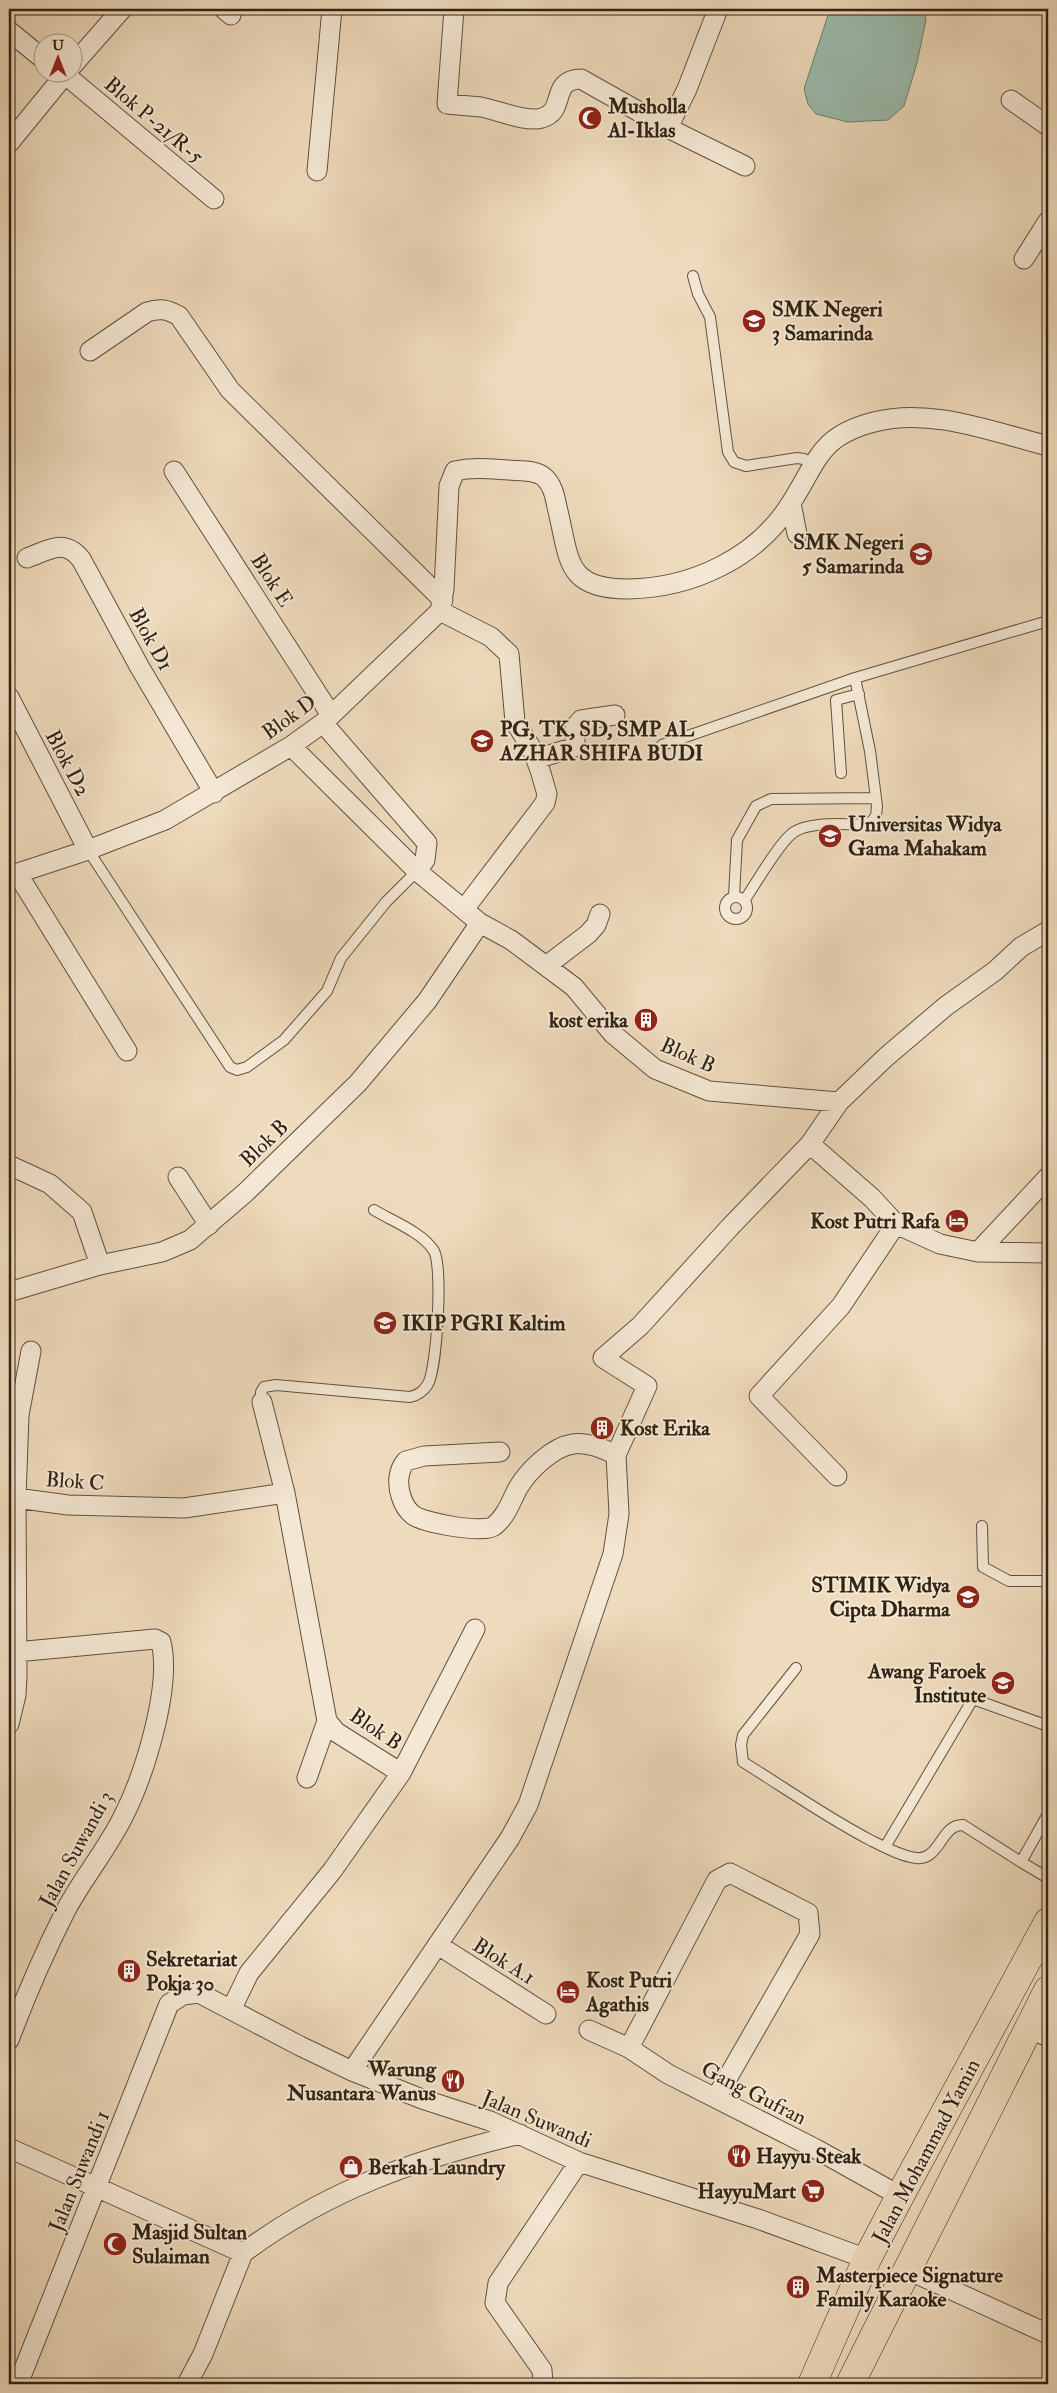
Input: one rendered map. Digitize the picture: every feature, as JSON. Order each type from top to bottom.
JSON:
[{"type":"main road","name":"Jalan Mohammad Yamin","points":[[812,2384],[868,2259],[900,2196],[1048,1922]]},
{"type":"main road","name":"Jalan Mohammad Yamin","points":[[850,2384],[908,2270],[1039,2033],[1048,1990]]},
{"type":"street","points":[[82,53],[122,9]]},
{"type":"street","points":[[317,171],[332,9]]},
{"type":"street","points":[[454,9],[446,104],[482,107],[518,116],[541,119],[550,114],[555,108],[562,86],[567,81],[581,79],[668,128],[745,166]]},
{"type":"street","points":[[668,128],[687,89],[718,9]]},
{"type":"street","points":[[9,31],[32,50]]},
{"type":"street","points":[[9,143],[57,82]]},
{"type":"street","name":"Blok P-21/R-5","points":[[79,82],[214,199]]},
{"type":"street","points":[[1010,100],[1048,126]]},
{"type":"street","points":[[1024,259],[1048,221]]},
{"type":"street","points":[[90,351],[147,312],[158,308],[168,310],[179,316],[230,390],[442,606],[491,637],[509,654],[516,722],[536,759],[546,786],[545,802],[465,908]]},
{"type":"street","points":[[442,606],[449,486],[455,471],[468,468],[530,471],[544,476],[553,490],[570,561],[576,574],[587,582],[598,586],[628,588],[660,586],[716,570],[747,552],[766,536],[791,503],[812,464],[825,446],[845,434],[874,422],[911,418],[947,420],[1048,446]]},
{"type":"street","name":"Blok E","points":[[174,471],[327,719],[427,844],[425,860],[417,871]]},
{"type":"street","points":[[791,503],[798,534]]},
{"type":"street","name":"Blok D1","points":[[27,558],[64,546],[74,550],[82,559],[139,666],[214,793]]},
{"type":"street","name":"Blok D","points":[[13,875],[88,850],[164,820],[214,793],[291,746],[327,719],[442,606]]},
{"type":"street","name":"Blok D2","points":[[9,698],[88,850]]},
{"type":"street","points":[[536,759],[575,747],[576,727],[581,720],[615,715]]},
{"type":"street","name":"Blok B","points":[[291,746],[417,871],[465,908],[480,923],[511,940],[574,987],[613,1034],[655,1069],[709,1091],[839,1102]]},
{"type":"street","points":[[13,875],[128,1051]]},
{"type":"street","points":[[546,966],[588,934],[596,925],[600,914]]},
{"type":"street","name":"Blok B","points":[[9,1292],[100,1265],[162,1252],[190,1240],[210,1225],[358,1083],[427,1001],[480,923]]},
{"type":"street","points":[[352,2071],[510,1838],[528,1806],[612,1554],[619,1514],[616,1456],[646,1386],[603,1358],[640,1326],[730,1227],[810,1144],[839,1102],[886,1057],[946,1006],[961,997],[1021,947],[1048,931]]},
{"type":"street","points":[[810,1144],[872,1198],[896,1224],[940,1244],[978,1252],[1048,1254]]},
{"type":"street","points":[[9,1165],[50,1184],[82,1212],[100,1265]]},
{"type":"street","points":[[178,1177],[210,1225]]},
{"type":"street","points":[[978,1252],[1048,1177]]},
{"type":"street","points":[[837,1476],[759,1396],[841,1306],[896,1224]]},
{"type":"street","points":[[16,1498],[14,1431],[19,1415],[31,1351]]},
{"type":"street","name":"Blok B","points":[[231,2010],[249,1973],[332,1870],[401,1773],[336,1732],[328,1721],[285,1493],[262,1402]]},
{"type":"street","points":[[500,1452],[424,1456],[406,1461],[402,1466],[398,1488],[403,1503],[413,1515],[431,1523],[480,1529],[492,1528],[501,1520],[529,1470],[557,1450],[573,1444],[603,1448],[616,1456]]},
{"type":"street","name":"Blok C","points":[[9,1724],[16,1695],[14,1648],[16,1498],[68,1505],[184,1508],[285,1493]]},
{"type":"street","points":[[401,1773],[475,1629]]},
{"type":"street","name":"Jalan Suwandi 3","points":[[9,2040],[26,1996],[68,1907],[123,1817],[143,1768],[161,1696],[164,1651],[161,1642],[155,1639],[14,1648]]},
{"type":"street","points":[[307,1778],[328,1721]]},
{"type":"street","points":[[629,2048],[717,1880],[730,1873],[808,1913],[810,1934],[716,2098]]},
{"type":"street","name":"Blok A.1","points":[[438,1945],[546,2014]]},
{"type":"street","name":"Jalan Suwandi","points":[[199,1993],[352,2071],[520,2134],[579,2162],[758,2219],[868,2259]]},
{"type":"street","name":"Jalan Suwandi 1","points":[[18,2384],[169,2004],[183,1995],[199,1993]]},
{"type":"street","name":"Gang Gufran","points":[[588,2030],[629,2048],[668,2074],[900,2196]]},
{"type":"street","points":[[187,2384],[203,2354],[243,2253],[296,2217],[354,2186],[454,2150],[520,2134]]},
{"type":"street","points":[[9,2148],[98,2186],[243,2253]]},
{"type":"street","points":[[543,2384],[542,2370],[495,2303],[495,2293],[498,2283],[579,2162]]},
{"type":"street","points":[[908,2270],[1048,2334]]},
{"type":"lane","points":[[693,276],[698,294],[710,317],[728,452],[734,462],[746,466],[797,458],[804,459],[812,464]]},
{"type":"lane","points":[[662,745],[856,678],[1048,621]]},
{"type":"lane","points":[[744,901],[786,841],[795,832],[814,826],[871,822],[876,816],[870,751],[856,678]]},
{"type":"lane","points":[[841,773],[836,700],[858,694]]},
{"type":"lane","points":[[734,896],[737,840],[756,806],[771,799],[875,798]]},
{"type":"lane","points":[[88,850],[230,1067],[237,1070],[247,1067],[284,1040],[328,991],[341,958],[386,902],[417,871]]},
{"type":"lane","points":[[734,896],[744,901],[747,911],[743,917],[737,920],[730,918],[725,913],[724,906],[728,899],[734,896]]},
{"type":"lane","points":[[262,1402],[261,1392],[269,1385],[410,1397],[420,1394],[427,1387],[433,1370],[438,1309],[437,1266],[434,1252],[417,1235],[374,1210]]},
{"type":"lane","points":[[982,1526],[983,1567],[1009,1581],[1048,1582]]},
{"type":"lane","points":[[796,1668],[743,1735],[740,1755],[743,1762],[846,1827],[885,1847],[917,1858],[930,1856],[952,1827],[963,1825],[1048,1878]]},
{"type":"lane","points":[[885,1847],[973,1699],[1048,1726]]},
{"type":"lane","points":[[1022,1862],[1048,1814]]},
{"type":"shaded area","points":[[830,9],[924,9],[926,20],[917,63],[904,106],[888,120],[848,122],[816,114],[808,104],[804,89]]},
{"type":"place","name":"Musholla Al-Iklas","points":[[590,118]]},
{"type":"place","name":"SMK Negeri 3 Samarinda","points":[[754,321]]},
{"type":"place","name":"SMK Negeri 5 Samarinda","points":[[921,554]]},
{"type":"place","name":"PG, TK, SD, SMP AL AZHAR SHIFA BUDI","points":[[482,741]]},
{"type":"place","name":"Universitas Widya Gama Mahakam","points":[[830,836]]},
{"type":"place","name":"kost erika","points":[[646,1020]]},
{"type":"place","name":"Kost Putri Rafa","points":[[957,1221]]},
{"type":"place","name":"IKIP PGRI Kaltim","points":[[385,1323]]},
{"type":"place","name":"Kost Erika","points":[[602,1428]]},
{"type":"place","name":"STIMIK Widya Cipta Dharma","points":[[968,1597]]},
{"type":"place","name":"Awang Faroek Institute","points":[[1003,1683]]},
{"type":"place","name":"Sekretariat Pokja 30","points":[[129,1971]]},
{"type":"place","name":"Kost Putri Agathis","points":[[568,1992]]},
{"type":"place","name":"Warung Nusantara Wanus","points":[[453,2081]]},
{"type":"place","name":"Hayyu Steak","points":[[739,2156]]},
{"type":"place","name":"Berkah Laundry","points":[[351,2167]]},
{"type":"place","name":"HayyuMart","points":[[813,2191]]},
{"type":"place","name":"Masjid Sultan Sulaiman","points":[[115,2244]]},
{"type":"place","name":"Masterpiece Signature Family Karaoke","points":[[798,2287]]}]
